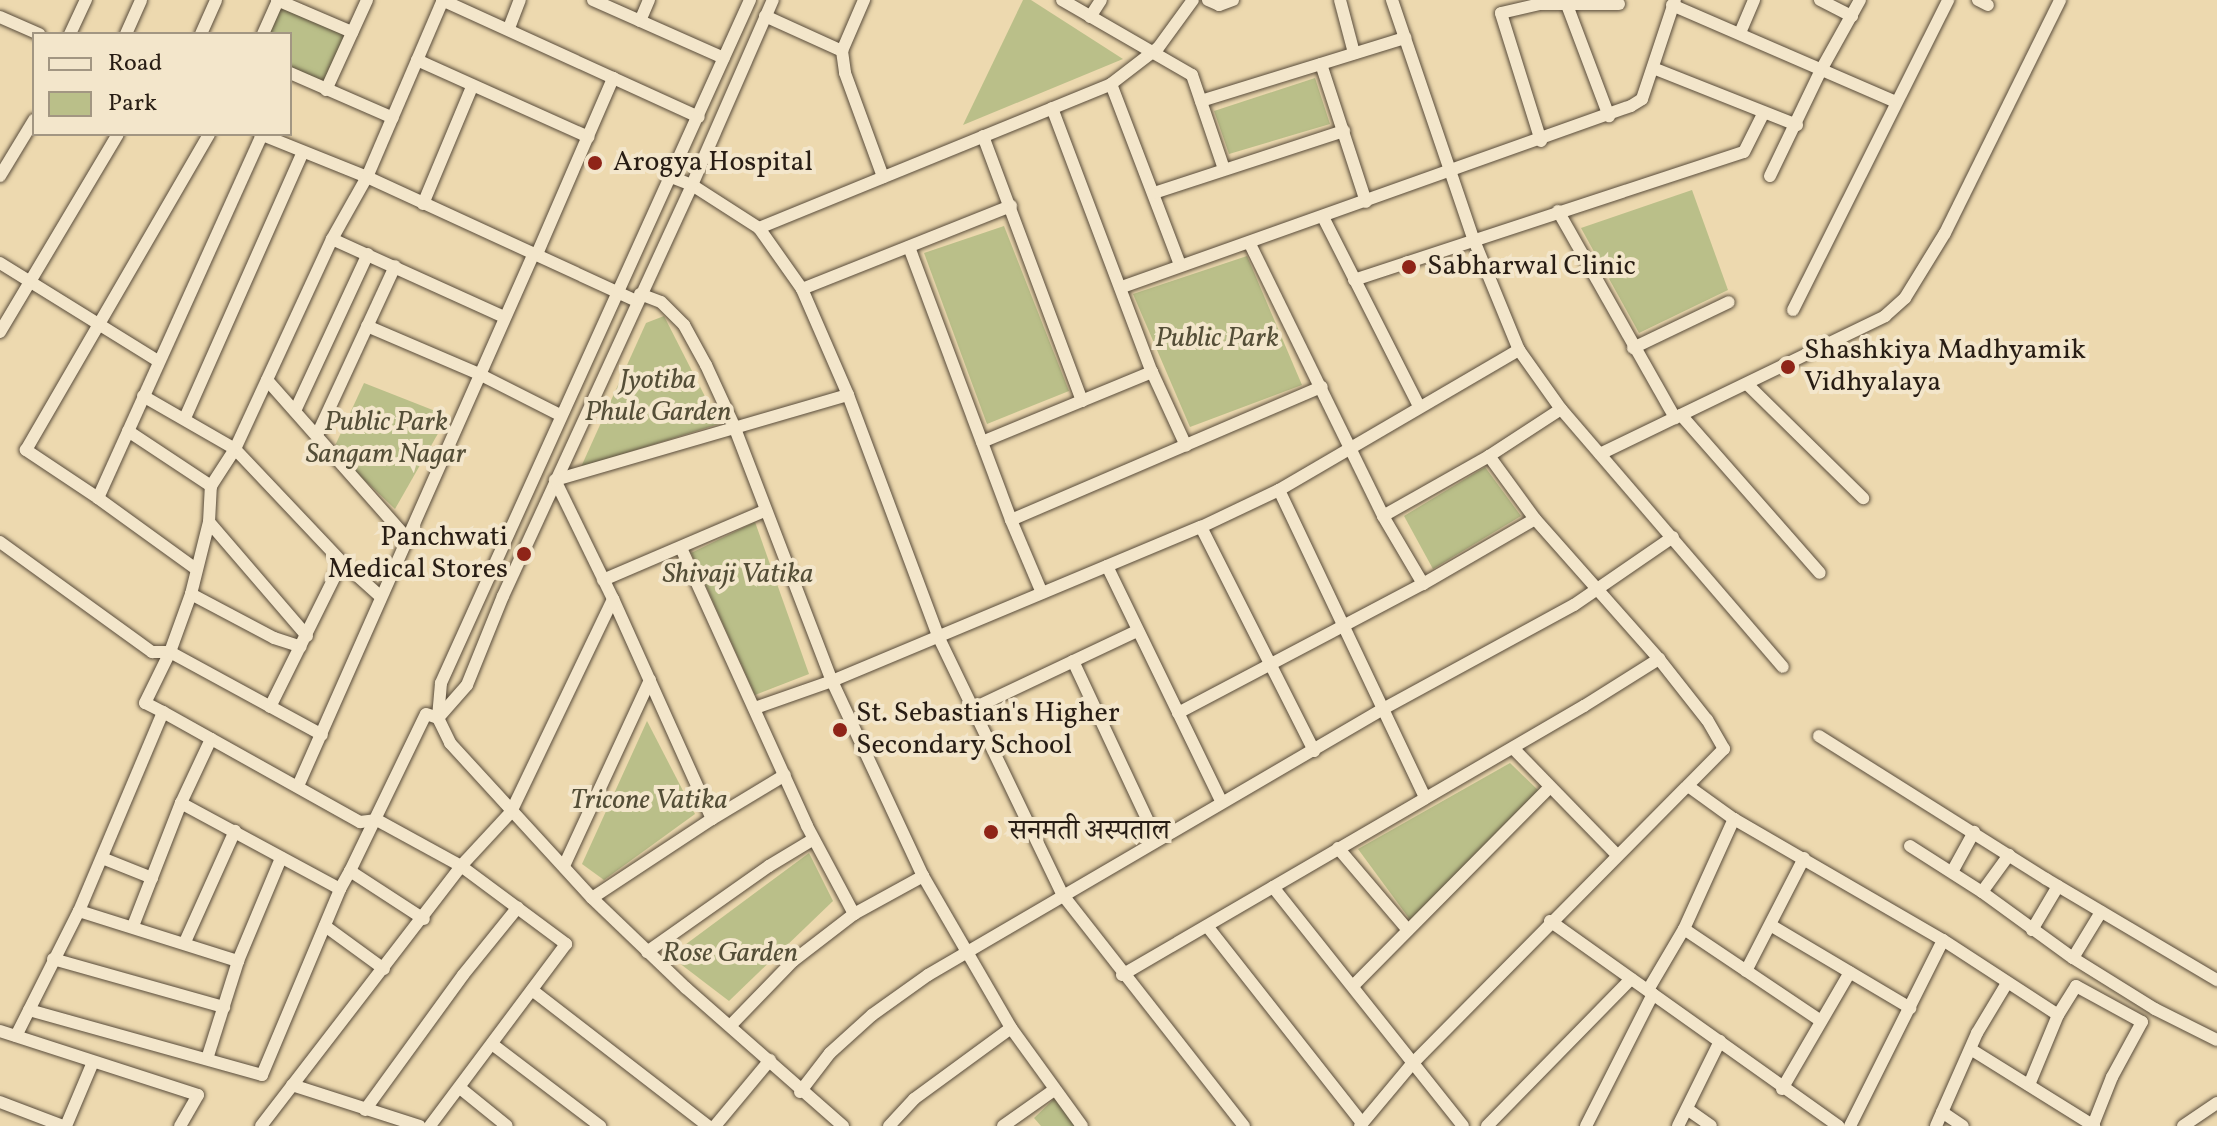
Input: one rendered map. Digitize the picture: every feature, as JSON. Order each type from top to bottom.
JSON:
[{"type":"street","points":[[71,32],[86,0]]},
{"type":"street","points":[[127,32],[141,0]]},
{"type":"street","points":[[202,32],[216,0]]},
{"type":"street","points":[[264,32],[277,0],[352,32]]},
{"type":"street","points":[[326,90],[367,0]]},
{"type":"street","points":[[430,1126],[566,944],[461,866],[377,820],[360,822],[145,703],[170,652],[191,594],[209,522],[211,486],[235,449],[332,239],[367,177],[443,0],[699,117]]},
{"type":"street","points":[[509,28],[520,0]]},
{"type":"street","points":[[593,0],[724,58]]},
{"type":"street","points":[[640,21],[649,0]]},
{"type":"street","points":[[750,0],[441,683],[438,718],[450,743],[592,898],[647,952],[770,1060],[800,1092],[843,1126]]},
{"type":"street","points":[[438,718],[467,685],[555,480],[692,185],[773,0]]},
{"type":"street","points":[[864,0],[842,51],[845,73],[883,177]]},
{"type":"street","points":[[1062,0],[1192,75],[1224,169]]},
{"type":"street","points":[[1090,17],[1101,0]]},
{"type":"street","points":[[759,228],[1111,84],[1154,52],[1193,0]]},
{"type":"street","points":[[1208,0],[1219,5],[1233,0]]},
{"type":"street","points":[[1340,0],[1354,53]]},
{"type":"street","points":[[1384,0],[1392,0],[1449,173],[1519,350],[1561,409],[1783,667]]},
{"type":"street","points":[[1740,33],[1754,0]]},
{"type":"street","points":[[1821,0],[1852,16]]},
{"type":"street","points":[[1770,176],[1821,70],[1860,0]]},
{"type":"street","points":[[1793,310],[1948,0]]},
{"type":"street","points":[[1600,454],[1885,316],[1905,298],[1945,233],[2060,0]]},
{"type":"street","points":[[1122,287],[1541,141],[1609,116],[1642,99],[1674,2],[1896,102]]},
{"type":"street","points":[[1541,141],[1501,13],[1540,4],[1619,4]]},
{"type":"street","points":[[1567,5],[1609,116]]},
{"type":"street","points":[[765,16],[842,51]]},
{"type":"street","points":[[0,17],[34,32]]},
{"type":"street","points":[[1201,101],[1405,38]]},
{"type":"street","points":[[417,60],[588,137]]},
{"type":"street","points":[[1321,64],[1366,202]]},
{"type":"street","points":[[1653,68],[1797,125]]},
{"type":"street","points":[[292,74],[393,118]]},
{"type":"street","points":[[298,786],[406,537],[613,78]]},
{"type":"street","points":[[1111,84],[1180,265]]},
{"type":"street","points":[[423,204],[472,87]]},
{"type":"street","points":[[1052,108],[1152,372],[1186,446]]},
{"type":"street","points":[[1354,280],[1473,238],[1744,152],[1763,114]]},
{"type":"street","points":[[0,176],[32,123]]},
{"type":"street","points":[[1154,193],[1344,131]]},
{"type":"street","points":[[0,332],[117,136]]},
{"type":"street","points":[[196,569],[26,450],[208,136]]},
{"type":"street","points":[[98,498],[260,136]]},
{"type":"street","points":[[266,136],[367,177],[618,292],[661,302],[684,325],[734,426],[832,681],[923,876],[1011,1028],[1082,1126]]},
{"type":"street","points":[[983,136],[1082,401]]},
{"type":"street","points":[[185,418],[303,152]]},
{"type":"street","points":[[671,177],[692,185],[759,228],[802,289],[848,395],[938,636],[1062,894],[1122,975],[1244,1126]]},
{"type":"street","points":[[802,289],[1011,206]]},
{"type":"street","points":[[1558,211],[1633,348],[1678,417],[1820,573]]},
{"type":"street","points":[[1323,217],[1419,406]]},
{"type":"street","points":[[332,239],[504,317]]},
{"type":"street","points":[[1250,244],[1383,516],[1423,584]]},
{"type":"street","points":[[909,247],[1011,520],[1042,593]]},
{"type":"street","points":[[295,411],[368,254]]},
{"type":"street","points":[[0,263],[97,327],[158,361]]},
{"type":"street","points":[[317,435],[395,266]]},
{"type":"street","points":[[1633,348],[1729,302]]},
{"type":"street","points":[[367,326],[479,374],[560,415]]},
{"type":"street","points":[[755,708],[832,681],[1201,527],[1279,490],[1519,350]]},
{"type":"street","points":[[982,442],[1152,372]]},
{"type":"street","points":[[267,380],[406,537]]},
{"type":"street","points":[[1747,384],[1863,498]]},
{"type":"street","points":[[1011,520],[1322,387]]},
{"type":"street","points":[[555,480],[848,395]]},
{"type":"street","points":[[143,396],[235,449],[342,562],[381,597]]},
{"type":"street","points":[[1383,516],[1489,456],[1561,409]]},
{"type":"street","points":[[128,431],[211,486]]},
{"type":"street","points":[[1207,926],[1361,1125],[1411,1065],[1550,921],[1724,749],[1707,720],[1659,659],[1535,519],[1489,456]]},
{"type":"street","points":[[555,480],[613,599],[712,819]]},
{"type":"street","points":[[1279,490],[1425,798]]},
{"type":"street","points":[[603,580],[766,510]]},
{"type":"street","points":[[1178,713],[1423,584],[1535,519]]},
{"type":"street","points":[[209,522],[304,642]]},
{"type":"street","points":[[1201,527],[1314,751]]},
{"type":"street","points":[[800,1092],[830,1053],[872,1015],[965,952],[1383,709],[1596,591],[1673,537]]},
{"type":"street","points":[[0,542],[152,652],[170,652],[322,735]]},
{"type":"street","points":[[681,548],[814,839],[854,914]]},
{"type":"street","points":[[270,707],[342,562]]},
{"type":"street","points":[[1107,566],[1222,803]]},
{"type":"street","points":[[191,594],[274,638],[304,642]]},
{"type":"street","points":[[261,1126],[424,919],[461,866],[511,812],[613,599]]},
{"type":"street","points":[[972,709],[1137,631]]},
{"type":"street","points":[[1122,975],[1513,748],[1659,659]]},
{"type":"street","points":[[1073,661],[1157,840]]},
{"type":"street","points":[[564,866],[650,680]]},
{"type":"street","points":[[16,1036],[79,911],[163,712]]},
{"type":"street","points":[[29,1010],[262,1075],[340,889],[377,820],[426,714],[438,718]]},
{"type":"street","points":[[1819,736],[2058,886],[2217,980]]},
{"type":"street","points":[[133,926],[181,803],[211,739]]},
{"type":"street","points":[[1513,748],[1617,855]]},
{"type":"street","points":[[592,898],[785,775]]},
{"type":"street","points":[[1688,786],[1734,819],[1943,940],[2058,1015]]},
{"type":"street","points":[[1353,986],[1549,788]]},
{"type":"street","points":[[181,803],[340,889]]},
{"type":"street","points":[[1586,1126],[1684,929],[1734,819]]},
{"type":"street","points":[[185,942],[235,831]]},
{"type":"street","points":[[1952,872],[1974,832]]},
{"type":"street","points":[[647,952],[769,866],[814,839]]},
{"type":"street","points":[[1910,846],[1982,892],[2073,958],[2155,1009],[2217,1040]]},
{"type":"street","points":[[1338,848],[1407,929]]},
{"type":"street","points":[[1982,892],[2009,855]]},
{"type":"street","points":[[102,858],[152,878]]},
{"type":"street","points":[[207,1059],[238,961],[281,858]]},
{"type":"street","points":[[1746,971],[1772,926],[1804,858]]},
{"type":"street","points":[[350,871],[424,919]]},
{"type":"street","points":[[730,1026],[793,961],[854,914],[923,876]]},
{"type":"street","points":[[2032,930],[2058,886]]},
{"type":"street","points":[[1273,887],[1353,986],[1411,1065],[1463,1126]]},
{"type":"street","points":[[365,1110],[463,975],[518,907]]},
{"type":"street","points":[[79,911],[238,961]]},
{"type":"street","points":[[2073,958],[2101,912]]},
{"type":"street","points":[[1550,921],[1838,1126]]},
{"type":"street","points":[[325,926],[384,969]]},
{"type":"street","points":[[1772,926],[1910,1008]]},
{"type":"street","points":[[1684,929],[1821,1021]]},
{"type":"street","points":[[1850,1126],[1943,940]]},
{"type":"street","points":[[53,959],[224,1007]]},
{"type":"street","points":[[1782,1089],[1850,972]]},
{"type":"street","points":[[1487,1126],[1631,979]]},
{"type":"street","points":[[1936,1126],[1977,1033],[2007,983]]},
{"type":"street","points":[[1972,1050],[2094,1126],[2112,1077],[2142,1022],[2076,986],[2058,1015],[2029,1085]]},
{"type":"street","points":[[532,990],[708,1126]]},
{"type":"street","points":[[889,1126],[914,1099],[1011,1028]]},
{"type":"street","points":[[0,1031],[198,1095],[180,1126]]},
{"type":"street","points":[[1678,1126],[1720,1041]]},
{"type":"street","points":[[492,1044],[600,1126]]},
{"type":"street","points":[[715,1126],[770,1060]]},
{"type":"street","points":[[0,1102],[65,1126],[93,1062]]},
{"type":"street","points":[[292,1085],[420,1126]]},
{"type":"street","points":[[460,1088],[507,1126]]},
{"type":"street","points":[[1003,1126],[1054,1090]]},
{"type":"street","points":[[2183,1126],[2217,1103]]},
{"type":"street","points":[[1687,1109],[1711,1126]]},
{"type":"street","points":[[1942,1112],[1963,1126]]},
{"type":"green space","points":[[1023,0],[1031,0],[1123,59],[963,125]]},
{"type":"green space","points":[[282,4],[347,32],[324,85],[292,71],[292,32],[269,32]]},
{"type":"green space","points":[[1315,78],[1330,124],[1229,154],[1214,111]]},
{"type":"green space","points":[[1692,190],[1728,290],[1639,333],[1581,228]]},
{"type":"green space","points":[[1004,226],[1069,391],[987,424],[924,253]]},
{"type":"green space","name":"Public Park","points":[[1247,256],[1302,385],[1190,427],[1133,294]]},
{"type":"green space","name":"Jyotiba Phule Garden","points":[[664,316],[719,424],[581,467],[646,323]]},
{"type":"green space","name":"Public Park Sangam Nagar","points":[[364,383],[448,416],[395,509],[333,450]]},
{"type":"green space","points":[[1485,467],[1521,516],[1433,569],[1404,516]]},
{"type":"green space","name":"Shivaji Vatika","points":[[755,522],[809,674],[755,695],[691,553]]},
{"type":"green space","name":"Tricone Vatika","points":[[647,721],[695,814],[604,880],[582,864]]},
{"type":"green space","points":[[1510,763],[1541,793],[1411,921],[1358,849]]},
{"type":"green space","name":"Rose Garden","points":[[809,853],[833,901],[729,1001],[670,956]]},
{"type":"green space","points":[[1057,1096],[1079,1126],[1041,1126],[1034,1118]]},
{"type":"place","name":"Arogya Hospital","points":[[595,163]]},
{"type":"place","name":"Sabharwal Clinic","points":[[1409,267]]},
{"type":"place","name":"Shashkiya Madhyamik Vidhyalaya","points":[[1788,367]]},
{"type":"place","name":"Panchwati Medical Stores","points":[[524,554]]},
{"type":"place","name":"St. Sebastian's Higher Secondary School","points":[[840,730]]},
{"type":"place","name":"सनमती अस्पताल","points":[[991,832]]}]
